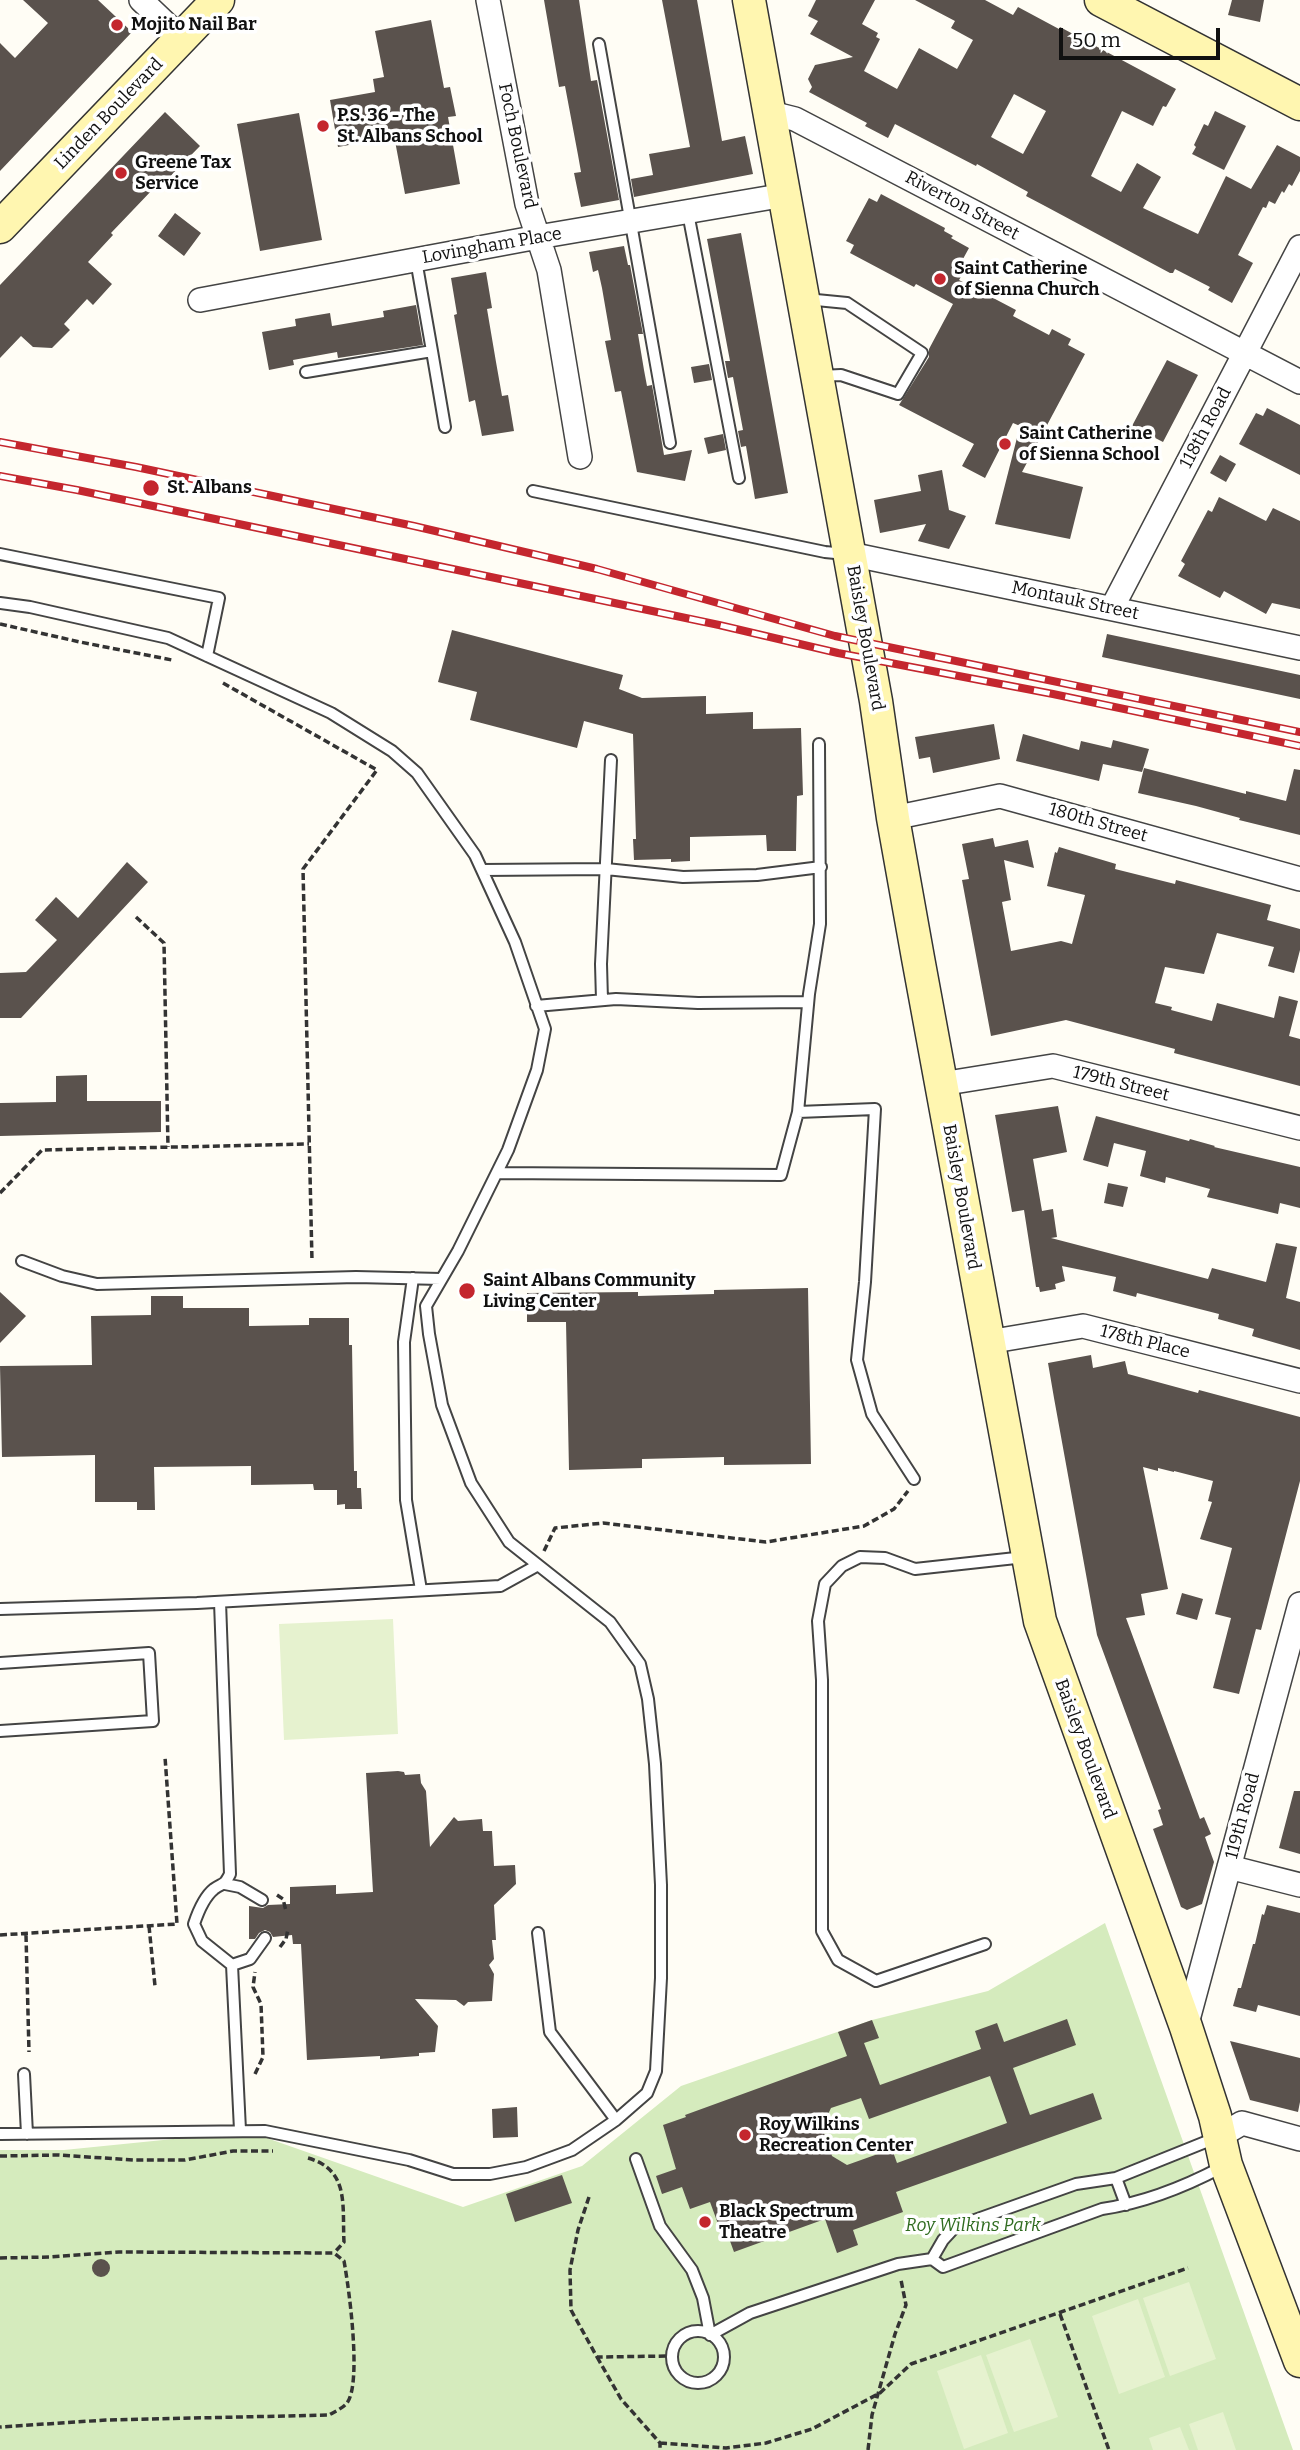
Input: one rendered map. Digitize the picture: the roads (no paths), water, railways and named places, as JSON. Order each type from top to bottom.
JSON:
[{"type":"street","points":[[141,0],[182,39]]},
{"type":"street","name":"Linden Boulevard","points":[[0,227],[218,0]]},
{"type":"street","name":"Foch Boulevard","points":[[488,0],[527,204],[549,270],[580,457]]},
{"type":"street","name":"Baisley Boulevard","points":[[749,0],[876,701],[893,818],[1040,1621],[1186,2027],[1223,2151],[1300,2361]]},
{"type":"street","points":[[1101,0],[1300,104]]},
{"type":"street","name":"Riverton Street","points":[[771,114],[795,119],[1300,382]]},
{"type":"street","name":"Lovingham Place","points":[[200,300],[538,237],[785,195]]},
{"type":"street","name":"118th Road","points":[[1112,608],[1300,247]]},
{"type":"street","name":"Montauk Street","points":[[850,554],[1300,648]]},
{"type":"street","name":"180th Street","points":[[893,818],[1000,796],[1300,879]]},
{"type":"street","name":"179th Street","points":[[941,1084],[1053,1066],[1300,1128]]},
{"type":"street","name":"178th Place","points":[[988,1342],[1083,1326],[1300,1381]]},
{"type":"street","name":"119th Road","points":[[1186,2027],[1296,1632],[1300,1604]]},
{"type":"street","points":[[1229,1867],[1300,1885]]},
{"type":"street","points":[[1223,2151],[1242,2123],[1300,2138]]},
{"type":"lane","points":[[599,44],[670,443]]},
{"type":"lane","points":[[688,213],[738,478]]},
{"type":"lane","points":[[416,260],[445,427]]},
{"type":"lane","points":[[804,299],[847,303],[922,353],[898,394],[841,375],[818,376]]},
{"type":"lane","points":[[306,372],[432,351]]},
{"type":"lane","points":[[533,491],[825,552],[850,554]]},
{"type":"lane","points":[[0,554],[219,598],[207,656]]},
{"type":"lane","points":[[0,603],[30,607],[168,638],[331,713],[392,751],[417,773],[475,855],[515,942],[545,1029],[537,1070],[508,1150],[426,1306],[442,1405],[471,1483],[509,1542],[610,1622],[640,1664],[648,1699],[655,1764],[661,1885],[661,1978],[656,2071],[647,2093],[616,2120],[572,2150],[527,2167],[490,2174],[453,2174],[409,2160],[265,2131],[0,2134]]},
{"type":"lane","points":[[497,1173],[781,1175],[797,1112],[808,1002],[820,924],[819,744]]},
{"type":"lane","points":[[602,1000],[601,964],[611,760]]},
{"type":"lane","points":[[482,870],[606,869],[682,877],[757,875],[821,867]]},
{"type":"lane","points":[[536,1006],[602,1000],[808,1002]]},
{"type":"lane","points":[[797,1112],[875,1109],[858,1360],[872,1413],[914,1479]]},
{"type":"lane","points":[[22,1261],[62,1276],[97,1284],[356,1277],[441,1279]]},
{"type":"lane","points":[[413,1278],[404,1342],[406,1500],[421,1590]]},
{"type":"lane","points":[[985,1944],[876,1981],[838,1960],[822,1931],[822,1680],[818,1621],[825,1584],[842,1566],[860,1557],[885,1558],[915,1569],[1028,1556]]},
{"type":"lane","points":[[0,1609],[220,1602],[500,1586],[538,1565]]},
{"type":"lane","points":[[220,1602],[230,1874],[225,1884]]},
{"type":"lane","points":[[0,1663],[149,1653],[153,1721],[0,1731]]},
{"type":"lane","points":[[240,2130],[232,1965],[202,1941],[194,1924],[199,1910],[213,1889],[225,1884],[240,1887],[262,1900]]},
{"type":"lane","points":[[538,1933],[551,2032],[616,2120]]},
{"type":"lane","points":[[232,1965],[250,1959],[265,1938]]},
{"type":"lane","points":[[24,2074],[27,2134]]},
{"type":"lane","points":[[932,2259],[943,2239],[955,2227],[1076,2184],[1116,2178],[1223,2151]]},
{"type":"lane","points":[[636,2159],[660,2226],[692,2270],[703,2298],[710,2335],[722,2347],[723,2363],[715,2377],[700,2383],[683,2379],[673,2365],[672,2356],[678,2340],[685,2335],[702,2332],[710,2335],[750,2313],[898,2264],[932,2259],[943,2267],[1102,2209],[1126,2205],[1205,2176],[1223,2151]]},
{"type":"lane","points":[[1116,2178],[1126,2205]]},
{"type":"railway","points":[[0,442],[136,467],[414,526],[597,569],[835,636],[1300,732]]},
{"type":"railway","points":[[0,476],[719,625],[838,653],[1053,694],[1300,746]]},
{"type":"place","name":"Mojito Nail Bar","points":[[117,25]]},
{"type":"place","name":"P.S. 36 - The St. Albans School","points":[[323,126]]},
{"type":"place","name":"Greene Tax Service","points":[[121,173]]},
{"type":"place","name":"Saint Catherine of Sienna Church","points":[[940,279]]},
{"type":"place","name":"Saint Catherine of Sienna School","points":[[1005,444]]},
{"type":"place","name":"St. Albans","points":[[151,488]]},
{"type":"place","name":"Saint Albans Community Living Center","points":[[467,1291]]},
{"type":"place","name":"Roy Wilkins Recreation Center","points":[[745,2135]]},
{"type":"place","name":"Black Spectrum Theatre","points":[[705,2222]]},
{"type":"park label","name":"Roy Wilkins Park","points":[[973,2226]]}]
